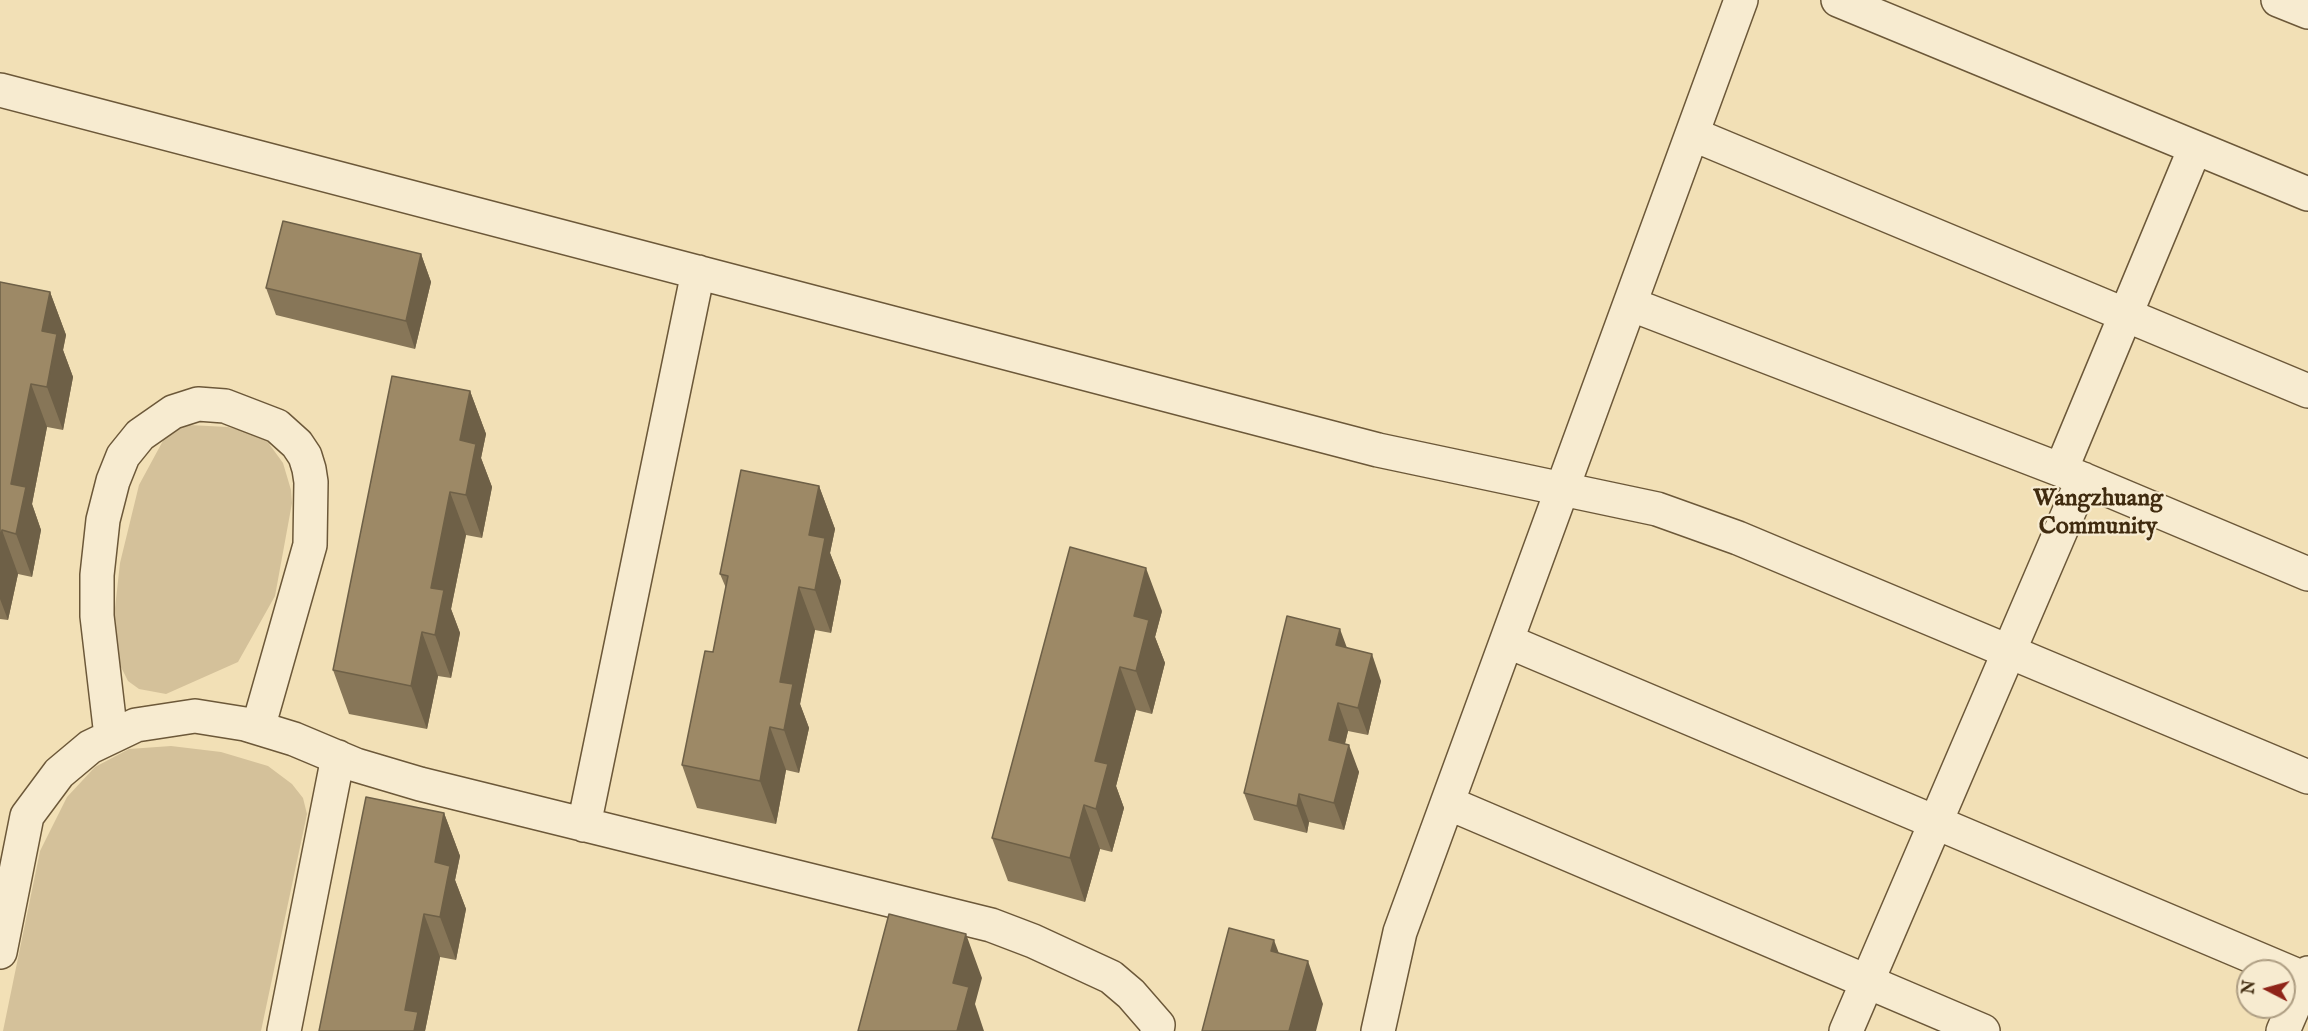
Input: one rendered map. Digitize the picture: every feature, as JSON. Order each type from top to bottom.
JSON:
[{"type":"street","points":[[1378,1031],[1400,932],[1741,0]]},
{"type":"street","points":[[1838,0],[2308,194]]},
{"type":"street","points":[[2278,0],[2308,12]]},
{"type":"street","points":[[0,90],[1378,450],[1657,509],[1738,538],[2308,777]]},
{"type":"street","points":[[1692,134],[2308,391]]},
{"type":"street","points":[[1846,1031],[2009,652],[2126,315],[2195,148]]},
{"type":"street","points":[[584,825],[698,272]]},
{"type":"street","points":[[1630,303],[2072,474],[2308,574]]},
{"type":"street","points":[[111,736],[97,605],[103,520],[113,481],[123,456],[140,435],[173,412],[198,404],[225,406],[277,426],[297,444],[305,456],[309,469],[311,482],[310,546],[258,728]]},
{"type":"street","points":[[1507,640],[2307,977],[2283,1031]]},
{"type":"street","points":[[0,952],[27,816],[59,773],[90,747],[136,725],[195,716],[245,724],[294,739],[338,758],[420,784],[1001,929],[1032,940],[1111,977],[1131,994],[1158,1025],[1157,1031]]},
{"type":"street","points":[[285,1031],[338,758]]},
{"type":"street","points":[[1448,803],[1983,1031]]},
{"type":"shaded area","points":[[189,425],[228,427],[255,434],[267,441],[283,463],[291,490],[292,503],[275,596],[238,662],[166,694],[139,689],[128,681],[116,657],[114,617],[120,563],[139,485],[165,437],[176,428]]},
{"type":"shaded area","points":[[171,746],[221,752],[268,766],[292,784],[303,798],[307,814],[261,1031],[3,1031],[40,851],[67,797],[95,767],[129,749]]},
{"type":"building","points":[[283,221],[421,254],[406,321],[266,288]]},
{"type":"building","points":[[0,282],[50,292],[42,331],[57,334],[47,387],[31,384],[11,484],[26,487],[16,534],[2,530],[0,539]]},
{"type":"building","points":[[392,376],[470,391],[460,440],[476,444],[466,495],[450,492],[431,588],[444,590],[435,635],[422,632],[411,686],[333,670]]},
{"type":"building","points":[[741,470],[819,486],[809,535],[825,538],[815,590],[799,587],[780,682],[793,684],[784,730],[770,727],[760,781],[682,765],[705,651],[713,652],[728,576],[720,574]]},
{"type":"building","points":[[1070,547],[1146,568],[1134,616],[1149,620],[1136,671],[1120,667],[1095,761],[1108,764],[1096,809],[1084,805],[1070,858],[992,838]]},
{"type":"building","points":[[1287,616],[1340,629],[1336,645],[1372,654],[1358,708],[1338,703],[1329,740],[1349,745],[1334,803],[1299,794],[1297,806],[1244,793]]},
{"type":"building","points":[[366,797],[444,813],[435,862],[450,866],[440,917],[424,914],[405,1010],[418,1012],[414,1031],[319,1031]]},
{"type":"building","points":[[889,914],[966,934],[953,983],[969,987],[957,1031],[858,1031]]},
{"type":"building","points":[[1229,928],[1274,940],[1271,951],[1308,961],[1289,1031],[1202,1031]]},
{"type":"district","name":"Wangzhuang Community","points":[[2098,514]]}]
